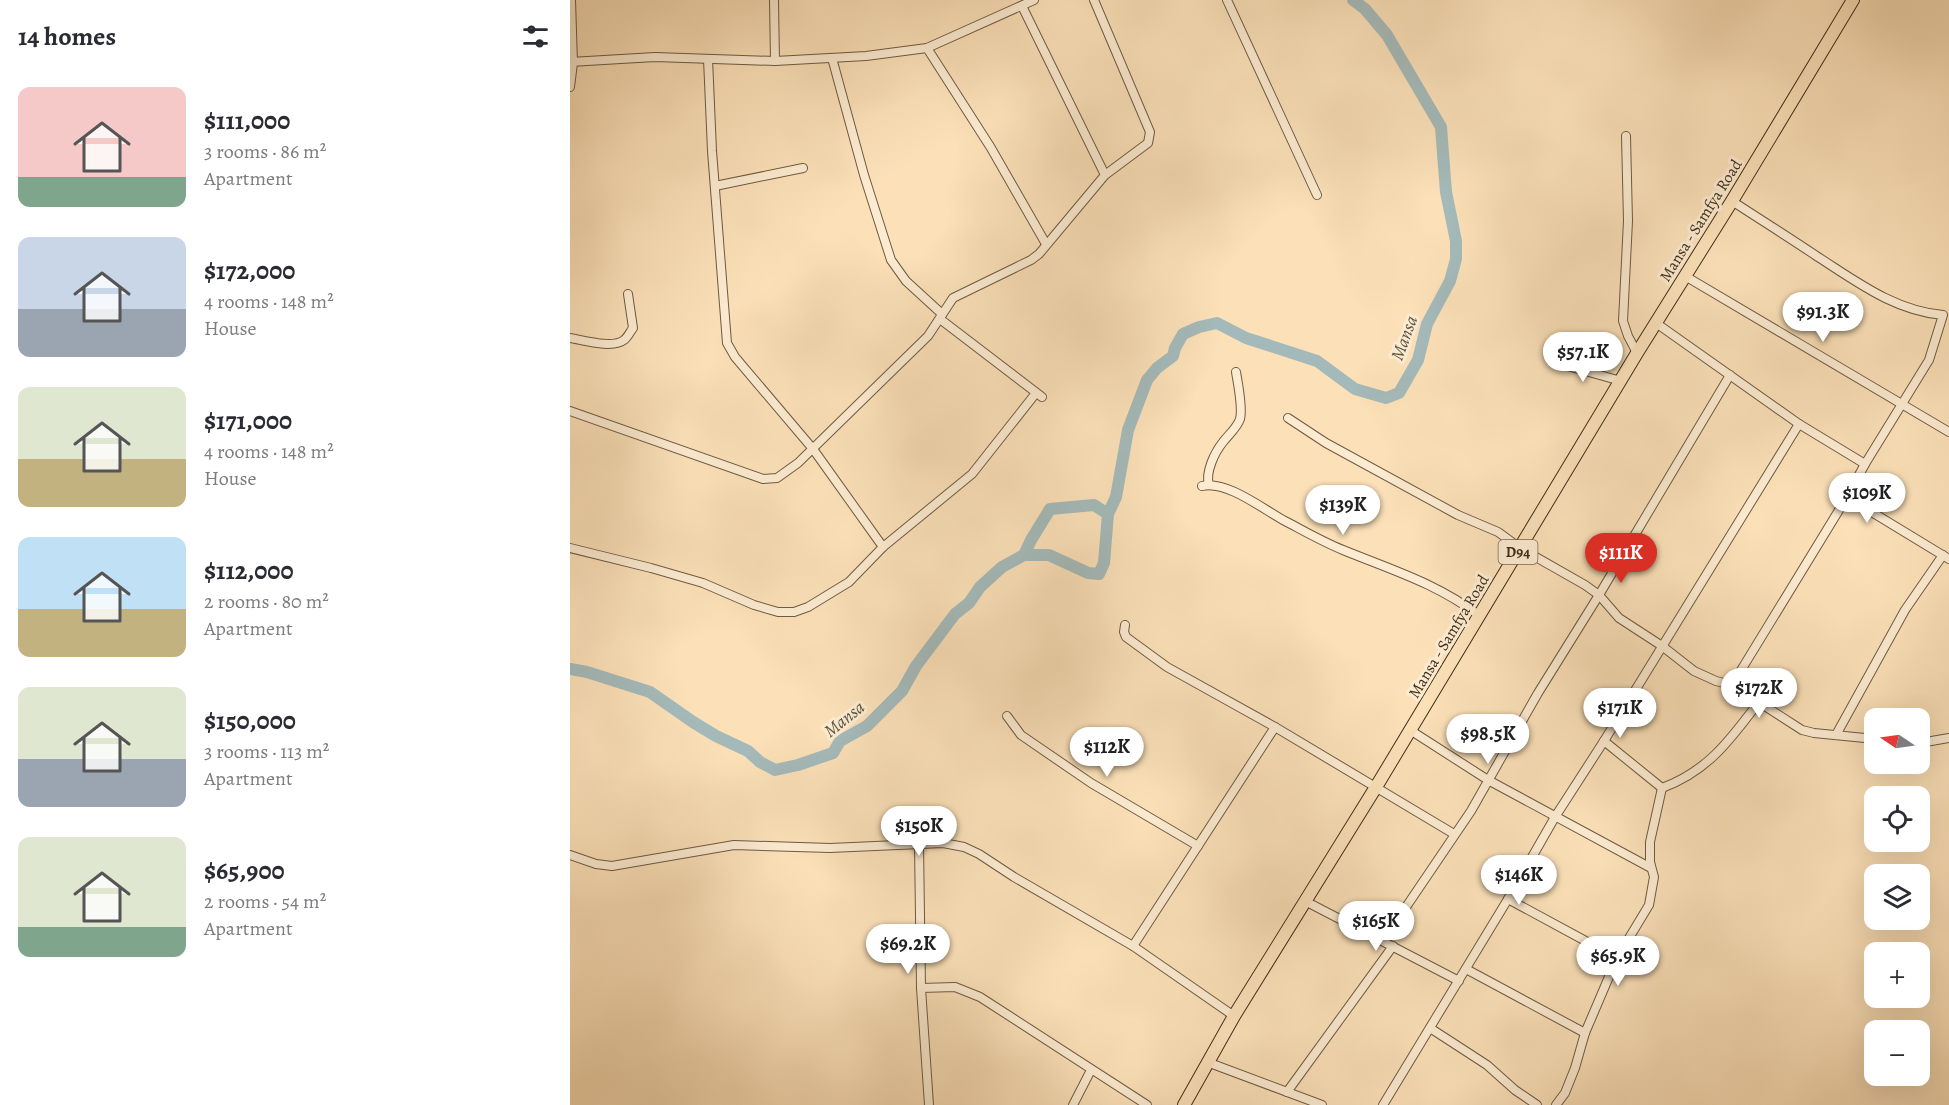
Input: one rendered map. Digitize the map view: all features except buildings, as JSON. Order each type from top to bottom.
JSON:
[{"type":"main road","name":"Mansa - Samfya Road","points":[[1184,1105],[1234,1016],[1376,787],[1853,0]]},
{"type":"street","points":[[570,87],[571,0]]},
{"type":"street","points":[[774,0],[775,61]]},
{"type":"street","points":[[572,62],[637,57],[775,61],[866,56],[927,48],[1034,0]]},
{"type":"street","points":[[570,411],[763,479],[777,478],[798,463],[928,336],[948,303],[959,293],[1031,260],[1105,175],[1148,143],[1150,132],[1094,0]]},
{"type":"street","points":[[1227,0],[1317,195]]},
{"type":"street","points":[[1022,6],[1105,175]]},
{"type":"street","points":[[927,48],[991,148],[1046,244]]},
{"type":"street","points":[[570,548],[703,583],[754,605],[778,612],[794,612],[808,607],[849,582],[882,547],[972,474],[1039,395],[941,316],[906,280],[891,260],[864,175],[832,58]]},
{"type":"street","points":[[708,59],[727,343],[735,357],[813,449],[882,547]]},
{"type":"street","points":[[1626,136],[1628,221],[1623,321],[1637,353]]},
{"type":"street","points":[[715,186],[803,168]]},
{"type":"street","points":[[1732,201],[1884,298],[1926,313],[1946,313],[1929,360],[1732,685]]},
{"type":"street","points":[[1685,276],[1949,432]]},
{"type":"street","points":[[570,338],[603,344],[618,344],[626,339],[633,328],[628,294]]},
{"type":"street","points":[[1656,323],[1799,424],[1865,464]]},
{"type":"street","points":[[1557,360],[1621,381]]},
{"type":"street","points":[[1236,372],[1238,398],[1242,410],[1239,422],[1223,442],[1208,473],[1205,486],[1246,497],[1276,516],[1342,550],[1428,584],[1480,616]]},
{"type":"street","points":[[1383,941],[1471,811],[1538,693],[1730,375]]},
{"type":"street","points":[[1288,418],[1326,443],[1458,515],[1498,532],[1520,548],[1585,585],[1599,595],[1619,618],[1694,670],[1716,681],[1732,685],[1802,730],[1864,738]]},
{"type":"street","points":[[1383,1105],[1555,817],[1799,424]]},
{"type":"street","points":[[1836,735],[1905,610],[1946,557],[1847,497]]},
{"type":"street","points":[[1125,625],[1126,638],[1143,652],[1275,727],[1454,834]]},
{"type":"street","points":[[1662,788],[1707,762],[1725,747],[1758,703]]},
{"type":"street","points":[[1007,716],[1021,735],[1091,783],[1198,846]]},
{"type":"street","points":[[1133,946],[1275,727]]},
{"type":"street","points":[[1410,730],[1488,780],[1651,868]]},
{"type":"street","points":[[1930,741],[1949,738]]},
{"type":"street","points":[[1604,741],[1662,788]]},
{"type":"street","points":[[1556,1105],[1575,1068],[1585,1033],[1617,958],[1649,905],[1654,877],[1651,868],[1650,842],[1662,788]]},
{"type":"street","points":[[570,855],[596,864],[612,866],[734,845],[830,848],[943,843],[964,847],[1133,946],[1234,1016]]},
{"type":"street","points":[[919,844],[921,988],[929,1105]]},
{"type":"street","points":[[1508,899],[1617,958]]},
{"type":"street","points":[[1305,901],[1459,981]]},
{"type":"street","points":[[1287,1092],[1393,946]]},
{"type":"street","points":[[1466,969],[1585,1033]]},
{"type":"street","points":[[921,988],[945,987],[965,990],[980,997],[1147,1105]]},
{"type":"street","points":[[1430,1028],[1487,1065],[1537,1105]]},
{"type":"street","points":[[1208,1062],[1322,1105]]},
{"type":"street","points":[[1073,1105],[1091,1070]]},
{"type":"waterway","name":"Mansa","points":[[570,669],[587,672],[650,692],[693,722],[748,751],[760,762],[775,770],[798,765],[833,753],[840,741],[867,726],[902,691],[916,666],[955,614],[969,603],[980,587],[1002,567],[1024,555],[1049,555],[1088,573],[1099,574],[1104,563],[1108,514],[1116,497],[1128,430],[1147,380],[1157,368],[1173,356],[1183,334],[1217,323],[1246,338],[1317,361],[1355,389],[1386,398],[1399,393],[1418,360],[1427,324],[1450,281],[1456,259],[1456,241],[1446,192],[1441,127],[1387,35],[1365,9],[1353,0]]},
{"type":"waterway","name":"Mansa","points":[[1024,555],[1050,509],[1094,505],[1108,514]]}]
